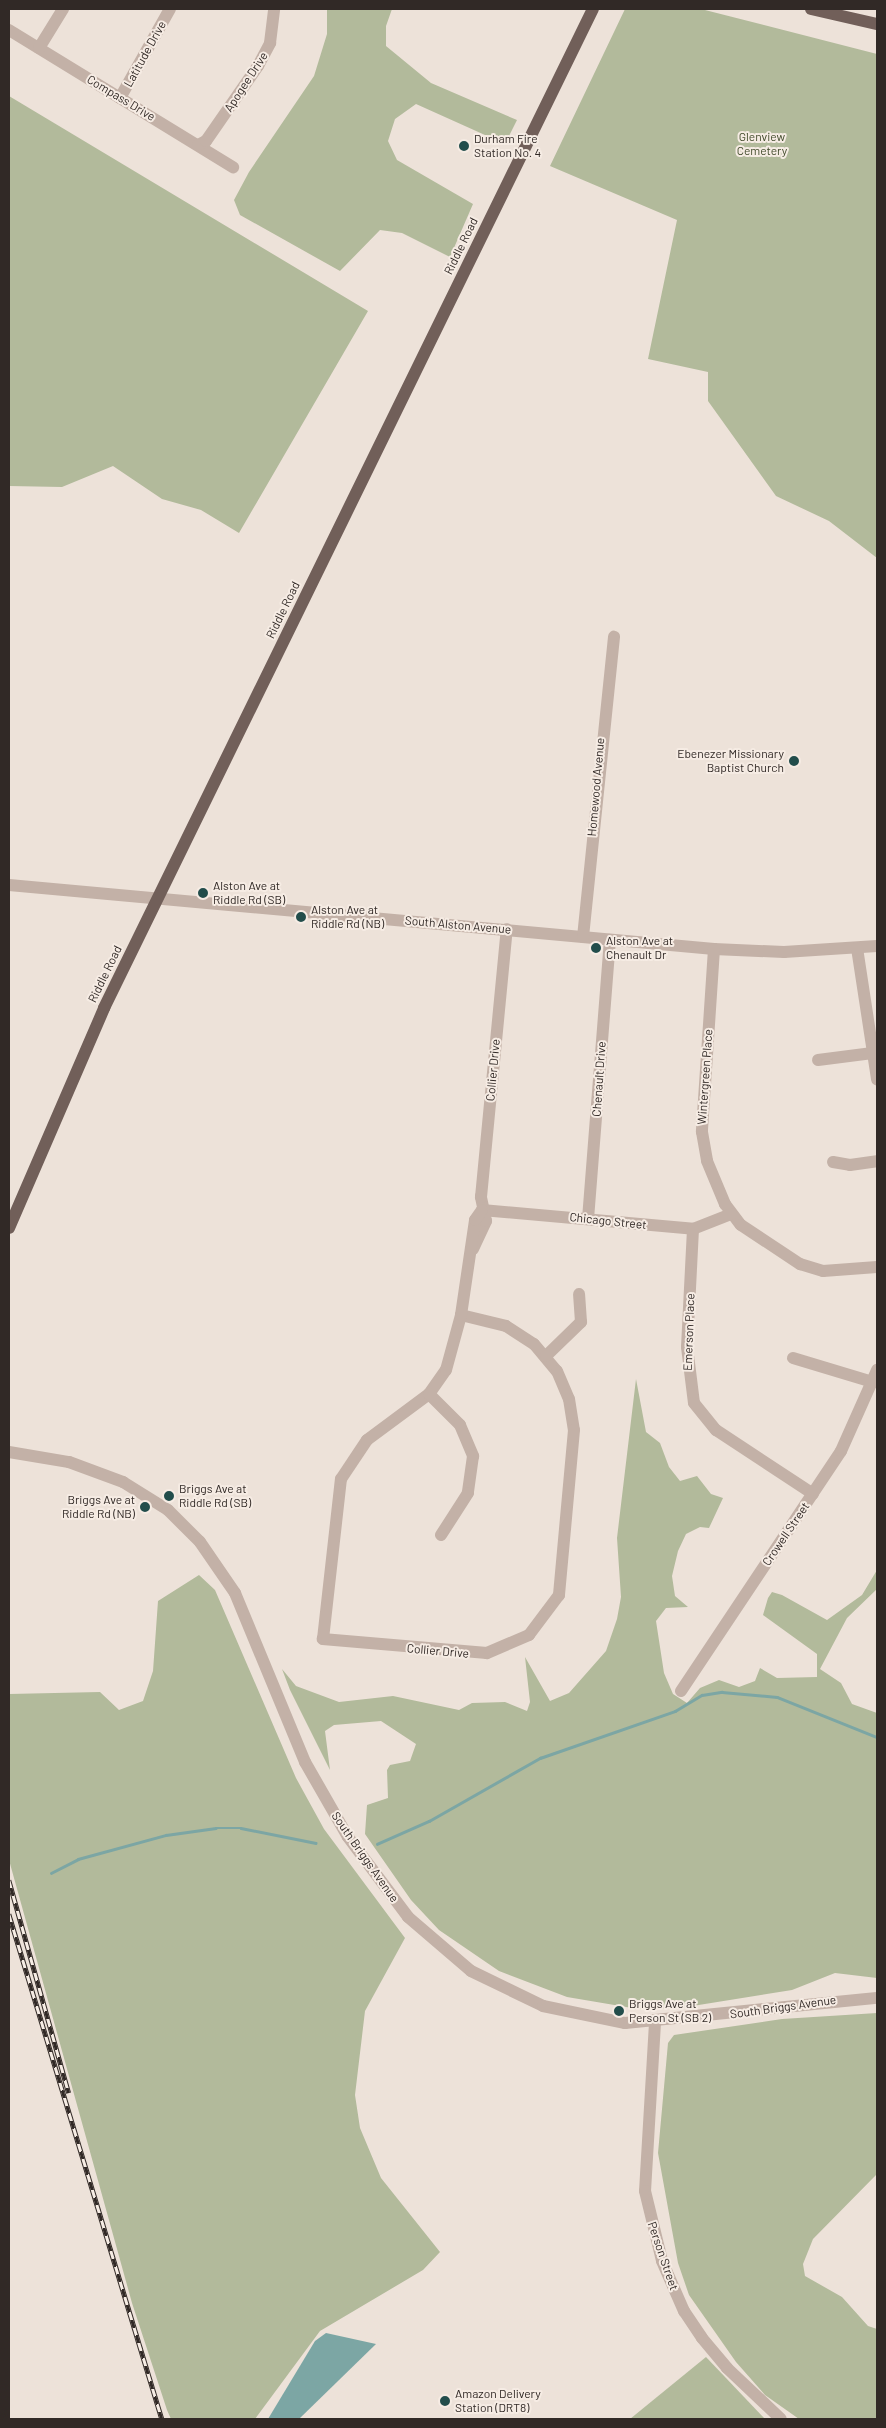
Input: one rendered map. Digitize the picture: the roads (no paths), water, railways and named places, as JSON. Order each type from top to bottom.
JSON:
[{"type":"main road","name":"Riddle Road","points":[[9,1228],[64,1094],[157,898],[593,9]]},
{"type":"main road","points":[[812,9],[877,24]]},
{"type":"street","points":[[39,48],[63,9]]},
{"type":"street","name":"Latitude Drive","points":[[120,98],[170,9]]},
{"type":"street","name":"Apogee Drive","points":[[198,145],[206,141],[258,66],[270,43],[274,9]]},
{"type":"street","name":"Compass Drive","points":[[9,30],[233,167]]},
{"type":"street","name":"Homewood Avenue","points":[[583,937],[600,742],[614,637]]},
{"type":"street","name":"South Alston Avenue","points":[[9,885],[714,949],[784,952],[877,946]]},
{"type":"street","name":"Collier Drive","points":[[461,1315],[506,1326],[546,1356],[564,1385],[574,1430],[562,1585],[549,1613],[522,1640],[487,1653],[323,1639],[341,1479],[367,1440],[429,1394],[449,1362],[461,1315],[473,1249],[474,1220],[482,1210],[507,929]]},
{"type":"street","name":"Chenault Drive","points":[[588,1219],[610,940]]},
{"type":"street","points":[[858,948],[877,1078]]},
{"type":"street","name":"Wintergreen Place","points":[[714,949],[702,1132],[713,1177],[731,1214],[786,1259],[813,1269],[877,1267]]},
{"type":"street","points":[[818,1060],[873,1053]]},
{"type":"street","points":[[833,1162],[850,1165],[877,1161]]},
{"type":"street","name":"Chicago Street","points":[[482,1210],[693,1229],[731,1214]]},
{"type":"street","name":"Emerson Place","points":[[693,1229],[687,1347],[694,1403],[716,1430],[813,1494]]},
{"type":"street","points":[[546,1356],[581,1322],[579,1294]]},
{"type":"street","points":[[793,1358],[875,1376]]},
{"type":"street","name":"Crowell Street","points":[[681,1691],[813,1494],[854,1428],[875,1376]]},
{"type":"street","points":[[429,1394],[460,1425],[473,1456],[468,1493],[440,1535]]},
{"type":"street","name":"South Briggs Avenue","points":[[9,1452],[69,1462],[123,1482],[168,1510],[200,1542],[235,1593],[296,1741],[331,1809],[389,1893],[446,1954],[495,1985],[561,2012],[601,2020],[655,2023],[877,1998]]},
{"type":"street","name":"Person Street","points":[[655,2023],[645,2183],[660,2254],[684,2311],[702,2338],[727,2368],[782,2419]]},
{"type":"water","points":[[326,2333],[376,2344],[299,2419],[268,2419],[315,2341]]},
{"type":"waterway","points":[[377,1844],[429,1821],[540,1758],[675,1711],[702,1695],[722,1692],[777,1697],[877,1737]]},
{"type":"waterway","points":[[51,1873],[78,1859],[166,1835],[216,1828],[241,1828],[316,1843]]},
{"type":"railway","points":[[9,1880],[69,2093]]},
{"type":"railway","points":[[9,1914],[162,2419]]},
{"type":"place","name":"Durham Fire Station No. 4","points":[[464,146]]},
{"type":"place","name":"Ebenezer Missionary Baptist Church","points":[[794,761]]},
{"type":"place","name":"Alston Ave at Riddle Rd (SB)","points":[[203,893]]},
{"type":"place","name":"Alston Ave at Riddle Rd (NB)","points":[[301,917]]},
{"type":"place","name":"Alston Ave at Chenault Dr","points":[[596,948]]},
{"type":"place","name":"Briggs Ave at Riddle Rd (SB)","points":[[169,1496]]},
{"type":"place","name":"Briggs Ave at Riddle Rd (NB)","points":[[145,1507]]},
{"type":"place","name":"Briggs Ave at Person St (SB 2)","points":[[619,2011]]},
{"type":"place","name":"Amazon Delivery Station (DRT8)","points":[[445,2401]]},
{"type":"park label","name":"Glenview Cemetery","points":[[762,144]]}]
